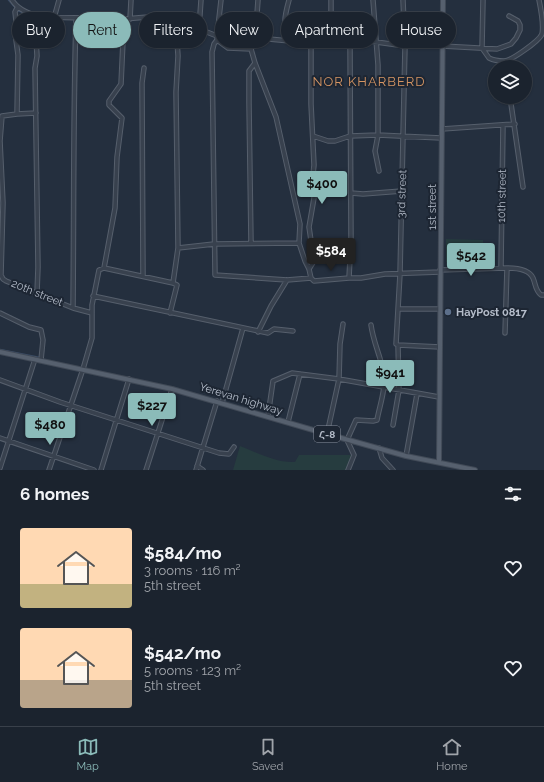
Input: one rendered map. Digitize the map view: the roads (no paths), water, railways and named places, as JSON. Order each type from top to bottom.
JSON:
[{"type":"main road","name":"1st street","points":[[443,0],[443,12]]},
{"type":"main road","name":"1st street","points":[[439,462],[442,48]]},
{"type":"main road","name":"Yerevan highway","points":[[0,352],[172,388],[348,440],[406,456],[439,462],[450,468],[475,470]]},
{"type":"street","points":[[12,0],[17,8],[27,12]]},
{"type":"street","points":[[56,12],[59,0]]},
{"type":"street","points":[[130,12],[131,0]]},
{"type":"street","points":[[200,12],[201,0]]},
{"type":"street","points":[[220,12],[221,0]]},
{"type":"street","points":[[257,12],[258,0]]},
{"type":"street","points":[[286,12],[289,0]]},
{"type":"street","points":[[331,0],[331,12]]},
{"type":"street","points":[[373,0],[374,12]]},
{"type":"street","name":"3rd street","points":[[403,0],[404,12]]},
{"type":"street","points":[[483,0],[482,48],[489,58],[500,60]]},
{"type":"street","points":[[507,60],[538,39],[542,34],[543,28],[539,0]]},
{"type":"street","points":[[17,8],[15,12],[15,33],[18,55],[17,114],[36,113]]},
{"type":"street","points":[[456,47],[497,49],[511,44],[520,30],[520,25],[518,21],[509,16]]},
{"type":"street","points":[[215,42],[212,52],[215,275],[287,280],[310,278],[314,281],[501,267],[520,269],[530,273],[537,292],[541,295],[544,294]]},
{"type":"street","points":[[37,48],[35,132],[38,267],[37,293]]},
{"type":"street","points":[[73,308],[75,48]]},
{"type":"street","points":[[104,268],[114,208],[117,157],[122,118],[109,105],[108,101],[121,84],[123,48]]},
{"type":"street","points":[[173,283],[178,248],[176,92],[178,48]]},
{"type":"street","points":[[228,48],[251,49],[276,117],[300,224],[299,243],[309,269],[310,278]]},
{"type":"street","points":[[309,269],[314,261],[309,227],[314,198],[311,48]]},
{"type":"street","points":[[349,278],[351,239],[350,48]]},
{"type":"street","points":[[377,48],[378,135],[375,151],[379,171]]},
{"type":"street","name":"3rd street","points":[[393,425],[399,390],[398,345],[396,344],[400,274],[405,48]]},
{"type":"street","points":[[251,243],[249,71],[255,63]]},
{"type":"street","points":[[143,276],[142,83],[144,68]]},
{"type":"street","name":"10th street","points":[[511,104],[523,187]]},
{"type":"street","name":"20th street","points":[[17,114],[2,116],[0,141],[3,203],[1,276],[6,281],[73,308],[92,312]]},
{"type":"street","points":[[442,130],[514,124]]},
{"type":"street","name":"10th street","points":[[501,267],[503,125]]},
{"type":"street","points":[[313,136],[335,141],[350,136],[378,135],[441,138]]},
{"type":"street","points":[[351,193],[363,194],[402,191]]},
{"type":"street","points":[[178,248],[214,244],[299,243]]},
{"type":"street","points":[[49,470],[92,338],[93,296],[99,270],[104,268],[177,285],[170,313]]},
{"type":"street","points":[[505,333],[507,268]]},
{"type":"street","points":[[258,332],[271,306],[287,280]]},
{"type":"street","points":[[93,296],[258,332],[268,333],[274,329],[293,331]]},
{"type":"street","points":[[398,309],[439,309]]},
{"type":"street","points":[[0,313],[29,327],[41,330],[43,340],[41,360]]},
{"type":"street","points":[[327,434],[338,380],[340,344],[343,324]]},
{"type":"street","points":[[348,470],[354,455],[348,440],[356,420],[377,420],[384,387],[383,370],[372,334],[371,325]]},
{"type":"street","points":[[203,470],[196,468],[220,402],[243,328]]},
{"type":"street","points":[[398,345],[440,347]]},
{"type":"street","points":[[0,468],[35,359]]},
{"type":"street","points":[[268,416],[273,381],[292,373],[439,397]]},
{"type":"street","points":[[288,422],[300,374]]},
{"type":"street","points":[[101,470],[129,379]]},
{"type":"street","points":[[0,380],[203,448],[224,454],[230,454],[234,447]]},
{"type":"street","points":[[146,470],[172,388]]},
{"type":"street","points":[[406,456],[417,394]]},
{"type":"street","points":[[0,438],[54,455],[94,470]]},
{"type":"street","points":[[379,448],[382,458],[393,470]]},
{"type":"waterway","points":[[8,0],[15,8]]},
{"type":"waterway","points":[[0,350],[40,358]]},
{"type":"place","name":"HayPost 0817","points":[[448,312]]},
{"type":"district","name":"NOR KHARBERD","points":[[369,81]]}]
